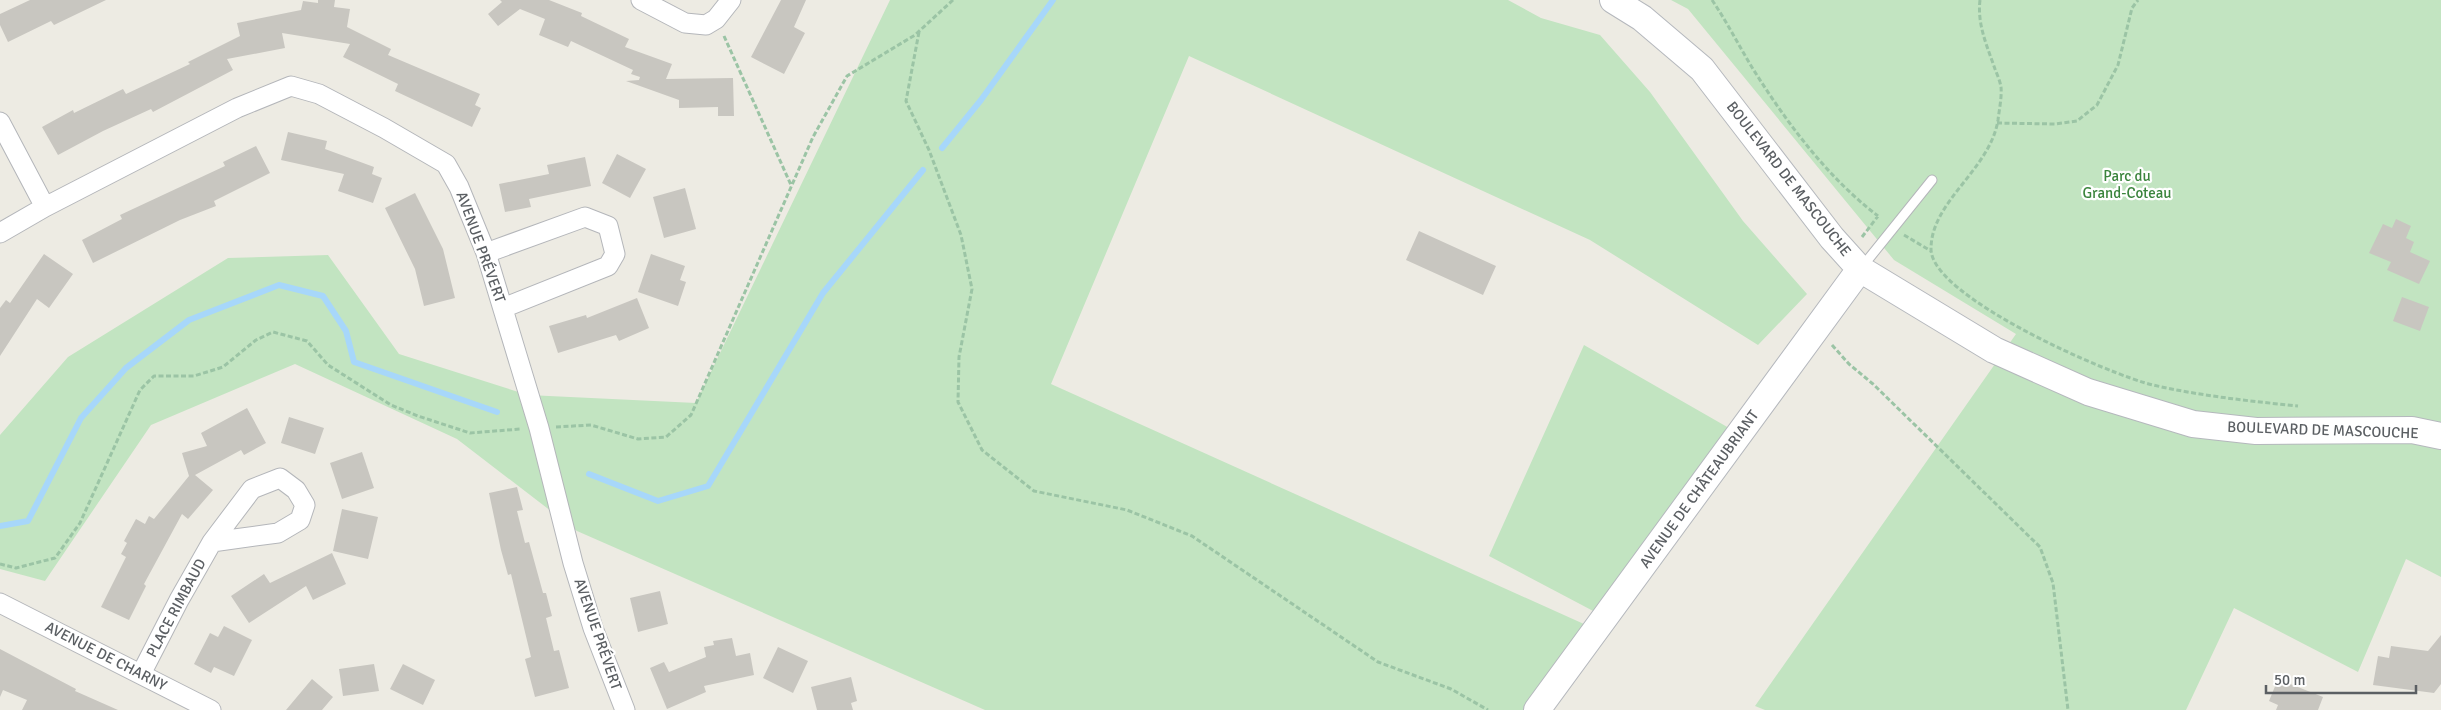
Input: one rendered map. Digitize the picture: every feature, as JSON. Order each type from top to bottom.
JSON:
[{"type":"street","points":[[641,0],[685,23],[706,26],[716,19],[731,0]]},
{"type":"street","name":"BOULEVARD DE MASCOUCHE","points":[[1613,0],[1642,18],[1702,68],[1832,238],[1860,269],[1994,350],[2088,392],[2148,412],[2193,424],[2256,431],[2412,430],[2441,436]]},
{"type":"street","name":"AVENUE PRÉVERT","points":[[3,235],[44,208],[236,108],[291,86],[318,94],[384,128],[446,164],[460,188],[486,253],[539,428],[573,563],[593,628],[625,710]]},
{"type":"street","points":[[0,122],[44,208]]},
{"type":"street","points":[[486,253],[585,217],[608,226],[615,254],[608,266],[503,308]]},
{"type":"street","name":"AVENUE DE CHÂTEAUBRIANT","points":[[1537,710],[1860,269]]},
{"type":"street","name":"PLACE RIMBAUD","points":[[141,674],[179,600],[212,542],[252,489],[280,478],[296,490],[305,505],[300,520],[278,533],[212,542]]},
{"type":"street","name":"AVENUE DE CHARNY","points":[[0,603],[211,710]]},
{"type":"lane","points":[[1860,269],[1932,180]]},
{"type":"path","points":[[559,427],[592,425],[638,439],[666,437],[691,415],[813,137],[847,76],[919,31],[952,0]]},
{"type":"path","points":[[1712,0],[1759,78],[1808,147],[1863,204],[1878,216],[1864,234]]},
{"type":"path","points":[[1980,0],[1978,17],[2001,87],[1997,123],[1986,154],[1943,211],[1933,236],[1931,251],[1939,271],[1956,287],[2036,338],[2087,361],[2151,385],[2212,397],[2300,406]]},
{"type":"path","points":[[1997,123],[2055,124],[2077,121],[2097,105],[2118,65],[2132,8],[2138,0]]},
{"type":"path","points":[[716,19],[792,186]]},
{"type":"path","points":[[919,31],[906,102],[929,150],[961,235],[972,289],[959,357],[958,402],[982,450],[1034,491],[1127,510],[1192,536],[1378,662],[1451,689],[1488,710]]},
{"type":"path","points":[[1904,235],[1931,251]]},
{"type":"path","points":[[1817,327],[1849,364],[1873,384],[2040,547],[2054,583],[2068,710]]},
{"type":"path","points":[[0,564],[16,568],[55,558],[80,523],[140,390],[154,376],[194,376],[222,368],[256,340],[273,332],[308,341],[328,365],[391,405],[470,433],[519,429]]},
{"type":"green space","points":[[890,0],[1508,0],[1541,18],[1600,35],[1650,92],[1743,221],[1807,294],[1758,345],[1590,240],[1189,56],[1051,384],[1595,629],[1537,710],[985,710],[577,531],[457,439],[295,364],[151,425],[45,581],[0,569],[0,435],[68,357],[228,258],[328,255],[399,354],[528,395],[696,403]]},
{"type":"green space","name":"Parc du Grand-Coteau","points":[[1671,0],[2441,0],[2441,577],[2406,559],[2358,672],[2234,608],[2186,710],[1765,710],[1755,706],[2016,334],[1894,260],[1688,9]]},
{"type":"green space","points":[[1584,345],[1729,428],[1597,613],[1489,556]]},
{"type":"building","points":[[30,0],[106,0],[54,25],[51,21],[8,42],[0,25],[0,14]]},
{"type":"building","points":[[318,0],[335,0],[334,7],[350,9],[347,27],[391,49],[388,55],[480,94],[475,105],[481,108],[472,127],[395,91],[398,84],[343,57],[350,44],[282,33],[285,48],[227,59],[233,70],[153,112],[151,109],[103,131],[58,155],[42,127],[73,110],[74,113],[123,89],[126,94],[190,64],[188,62],[240,36],[237,23],[301,10],[303,1],[318,3]]},
{"type":"building","points":[[500,0],[549,0],[582,13],[581,16],[629,39],[625,47],[672,64],[666,79],[733,78],[734,116],[718,116],[718,107],[679,108],[679,100],[626,81],[639,80],[640,77],[631,74],[633,70],[571,41],[568,47],[539,35],[545,19],[520,9],[498,26],[488,14],[502,2]]},
{"type":"building","points":[[781,0],[806,0],[794,27],[805,33],[784,74],[751,57]]},
{"type":"building","points":[[288,132],[327,141],[325,149],[374,167],[372,174],[382,178],[373,203],[338,191],[344,174],[281,160]]},
{"type":"building","points":[[256,146],[270,173],[214,201],[216,206],[180,220],[93,263],[82,240],[122,219],[120,215],[225,166],[223,162]]},
{"type":"building","points":[[617,154],[646,169],[630,198],[602,183]]},
{"type":"building","points":[[585,157],[591,186],[529,199],[531,207],[505,212],[499,184],[549,174],[547,165]]},
{"type":"building","points":[[685,188],[696,229],[664,238],[653,197]]},
{"type":"building","points":[[415,193],[443,249],[455,298],[424,306],[415,269],[385,208]]},
{"type":"building","points":[[2396,219],[2411,226],[2406,238],[2414,242],[2410,252],[2430,261],[2419,284],[2387,270],[2391,262],[2369,253],[2383,224],[2392,228]]},
{"type":"building","points":[[1419,231],[1496,266],[1483,295],[1406,260]]},
{"type":"building","points":[[44,254],[73,274],[49,308],[37,299],[0,356],[0,308],[6,300],[10,303]]},
{"type":"building","points":[[651,254],[685,266],[680,280],[686,282],[678,306],[638,292]]},
{"type":"building","points":[[2402,297],[2429,307],[2420,331],[2393,321]]},
{"type":"building","points":[[637,298],[649,328],[619,341],[616,335],[558,353],[549,326],[586,315],[587,318]]},
{"type":"building","points":[[247,408],[266,443],[244,455],[241,450],[195,475],[213,490],[188,519],[182,514],[144,584],[146,586],[129,620],[101,607],[126,557],[121,554],[127,543],[124,541],[136,519],[145,524],[149,516],[154,519],[189,476],[182,453],[207,446],[201,433]]},
{"type":"building","points":[[289,417],[324,428],[315,454],[281,443]]},
{"type":"building","points":[[362,452],[374,488],[342,499],[330,463]]},
{"type":"building","points":[[517,487],[523,510],[517,511],[525,543],[529,542],[543,593],[546,593],[552,616],[546,618],[554,651],[559,650],[569,688],[535,697],[525,659],[531,657],[511,574],[508,575],[501,550],[489,493]]},
{"type":"building","points":[[342,509],[378,517],[368,559],[333,551]]},
{"type":"building","points":[[332,553],[346,584],[313,600],[306,586],[249,623],[231,596],[264,574],[270,583]]},
{"type":"building","points":[[660,591],[668,624],[638,632],[630,598]]},
{"type":"building","points":[[224,626],[252,640],[234,676],[214,667],[211,673],[194,664],[210,633],[218,637]]},
{"type":"building","points":[[2441,635],[2441,684],[2434,693],[2373,685],[2378,656],[2389,658],[2391,646],[2428,651]]},
{"type":"building","points":[[732,638],[736,656],[750,653],[754,675],[704,686],[706,692],[667,709],[650,668],[664,662],[669,672],[706,657],[704,647],[714,645],[713,641]]},
{"type":"building","points":[[778,647],[808,661],[793,693],[763,678]]},
{"type":"building","points":[[0,649],[76,689],[75,691],[118,710],[22,710],[27,700],[3,690],[0,697]]},
{"type":"building","points":[[374,664],[379,691],[343,696],[339,669]]},
{"type":"building","points":[[403,664],[435,680],[423,705],[390,689]]},
{"type":"building","points":[[851,677],[857,701],[851,703],[853,710],[817,710],[811,687]]},
{"type":"building","points":[[312,679],[333,697],[322,710],[286,710]]},
{"type":"building","points":[[2278,679],[2323,697],[2318,710],[2276,710],[2278,705],[2269,701]]},
{"type":"waterway","points":[[942,148],[981,100],[1053,0]]},
{"type":"waterway","points":[[589,474],[658,501],[708,486],[823,293],[923,170]]},
{"type":"waterway","points":[[0,526],[28,521],[81,418],[126,368],[189,320],[279,285],[323,296],[346,331],[354,362],[497,412]]}]
